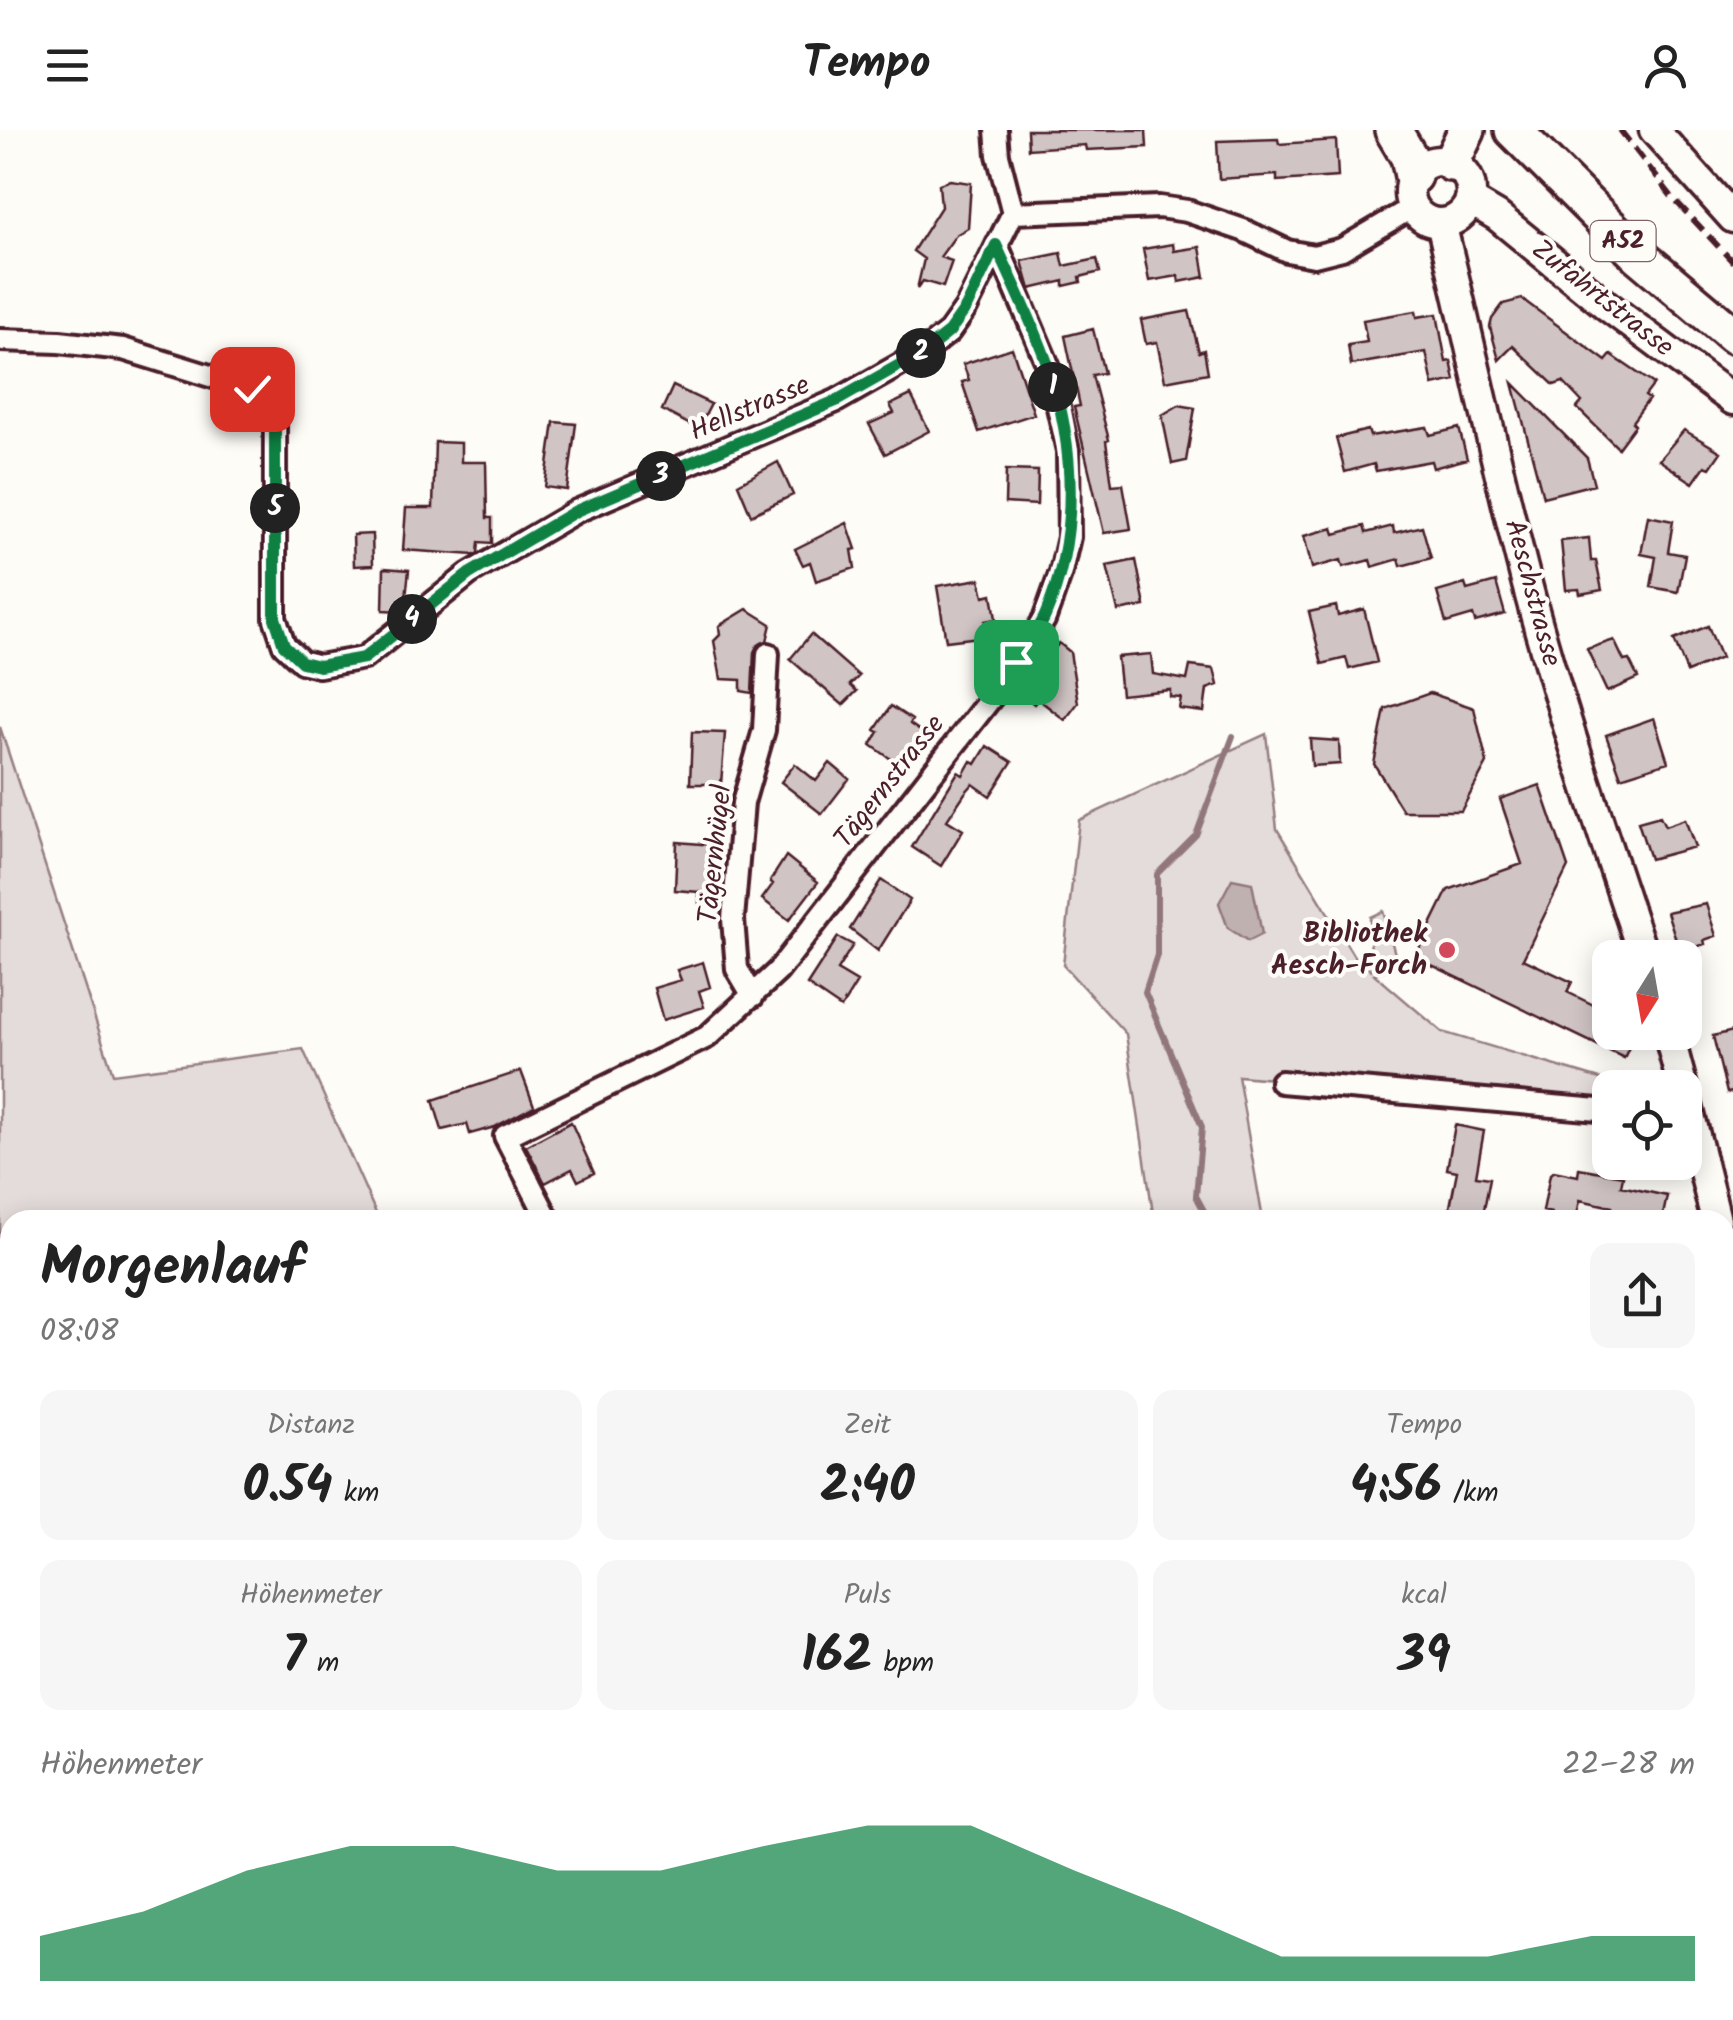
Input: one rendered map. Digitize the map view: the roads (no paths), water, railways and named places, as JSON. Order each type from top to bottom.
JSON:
[{"type":"highway","points":[[1393,130],[1408,157],[1413,192]]},
{"type":"highway","points":[[1451,163],[1467,130]]},
{"type":"highway","name":"A52","points":[[1522,133],[1733,317]]},
{"type":"highway","name":"A52","points":[[1522,133],[1637,254],[1733,335]]},
{"type":"main road","points":[[1654,130],[1733,218]]},
{"type":"main road","points":[[1438,160],[1451,163],[1468,178],[1470,200],[1462,214],[1441,223],[1428,221],[1413,192],[1426,164],[1438,160]]},
{"type":"main road","name":"Zufahrtstrasse","points":[[1470,200],[1497,216],[1606,305],[1733,400]]},
{"type":"main road","name":"Aeschstrasse","points":[[1441,223],[1528,586],[1638,940]]},
{"type":"main road","points":[[1702,1167],[1713,1210]]},
{"type":"street","points":[[996,130],[998,155],[1013,213],[1159,207],[1187,211],[1243,230],[1287,251],[1314,256],[1342,250],[1413,192]]},
{"type":"street","name":"Hellstrasse","points":[[0,340],[123,349],[252,389],[270,403],[275,426],[275,618],[284,645],[302,662],[319,666],[364,658],[469,574],[576,511],[836,401],[926,350],[949,332],[966,308],[1013,213]]},
{"type":"street","name":"Tägernstrasse","points":[[542,1210],[505,1136],[707,1038],[753,996],[778,971],[998,688],[1044,620],[1069,537],[1068,451],[1049,368],[996,245]]},
{"type":"street","name":"Tägernhügel","points":[[753,996],[737,968],[733,918],[743,803],[764,730],[768,654]]},
{"type":"street","points":[[1282,1082],[1592,1109]]},
{"type":"waterway","points":[[1204,1210],[1196,1196],[1202,1127],[1145,992],[1157,955],[1157,874],[1196,835],[1233,736]]},
{"type":"railway","points":[[1620,130],[1672,197],[1733,262]]},
{"type":"place","name":"Bibliothek Aesch-Forch","points":[[1447,950]]}]
